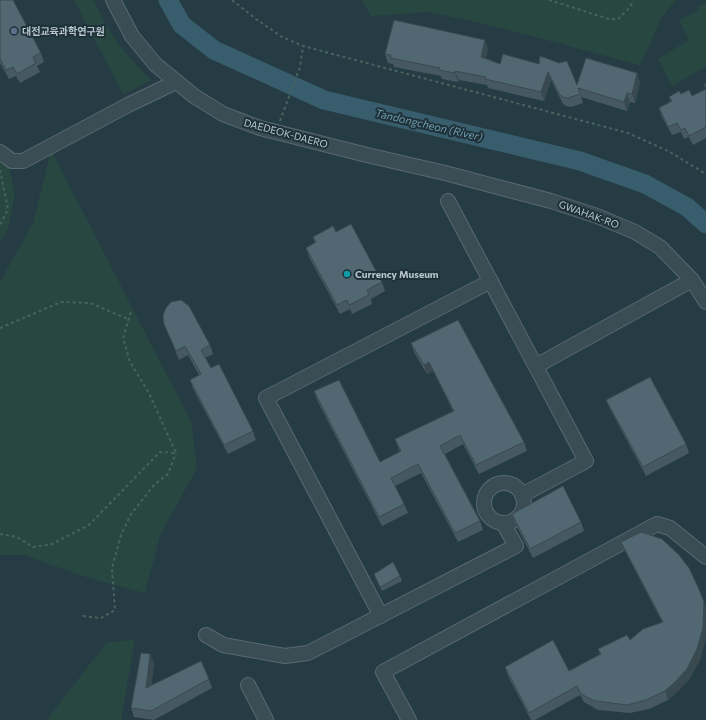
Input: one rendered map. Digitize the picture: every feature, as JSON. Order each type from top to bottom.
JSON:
[{"type":"lane","name":"DAEDEOK-DAERO","points":[[113,0],[132,36],[155,64],[194,96],[223,114],[260,128],[367,155],[445,172]]},
{"type":"lane","points":[[0,152],[12,161],[23,161],[128,105],[176,82]]},
{"type":"lane","name":"GWAHAK-RO","points":[[445,172],[551,201],[597,216],[635,232],[660,247],[692,280],[706,302]]},
{"type":"lane","points":[[448,201],[586,461],[522,494]]},
{"type":"lane","points":[[536,366],[692,280]]},
{"type":"lane","points":[[381,616],[266,398],[491,281]]},
{"type":"lane","points":[[504,482],[511,483],[517,487],[522,494],[524,504],[520,516],[510,522],[503,523],[491,518],[486,512],[484,499],[491,487],[504,482]]},
{"type":"lane","points":[[206,635],[223,645],[285,656],[308,653],[516,546],[503,523]]},
{"type":"lane","points":[[409,720],[383,672],[657,524],[670,528],[706,557]]},
{"type":"lane","points":[[248,685],[266,720]]},
{"type":"path","points":[[232,0],[256,20],[282,37],[304,46],[628,133],[668,151],[706,174]]},
{"type":"path","points":[[549,0],[609,19],[618,19],[630,7],[633,0]]},
{"type":"path","points":[[283,115],[300,67],[304,46]]},
{"type":"path","points":[[0,170],[8,209],[0,225]]},
{"type":"path","points":[[0,328],[61,302],[90,303],[128,319]]},
{"type":"path","points":[[83,616],[101,618],[115,610],[112,568],[121,534],[131,514],[155,484],[168,474],[176,453],[150,393],[130,362],[123,338],[131,311]]},
{"type":"path","points":[[0,534],[17,537],[33,547],[52,544],[89,525],[160,452],[176,453]]},
{"type":"green space","points":[[74,0],[94,0],[111,33],[118,43],[151,80],[123,94]]},
{"type":"green space","points":[[362,0],[676,0],[662,17],[640,65],[505,29],[430,12],[371,16]]},
{"type":"green space","points":[[706,2],[706,66],[672,86],[658,59],[689,40],[679,20],[699,10],[698,7]]},
{"type":"green space","points":[[51,150],[191,422],[197,468],[160,535],[145,593],[89,578],[23,555],[0,555],[0,282],[33,223]]},
{"type":"green space","points":[[0,157],[9,167],[15,195],[7,232],[0,241]]},
{"type":"green space","points":[[135,639],[121,720],[45,720],[48,719],[106,643]]},
{"type":"building","name":"대전교육과학연구원","points":[[0,0],[13,0],[41,53],[33,57],[36,63],[17,74],[13,67],[6,70],[0,59]]},
{"type":"building","points":[[394,20],[485,40],[481,57],[500,64],[503,54],[539,64],[540,56],[559,63],[567,61],[577,85],[586,58],[637,73],[632,94],[627,93],[624,102],[578,88],[580,94],[568,98],[560,95],[548,72],[541,92],[485,79],[486,77],[455,71],[455,73],[439,70],[440,68],[391,58],[391,55],[385,54]]},
{"type":"building","points":[[706,89],[706,127],[689,136],[685,128],[681,130],[677,123],[668,127],[659,108],[672,101],[669,97],[679,91],[681,94],[689,90],[692,96]]},
{"type":"building","name":"Currency Museum","points":[[351,224],[382,282],[367,290],[369,295],[349,305],[347,300],[337,305],[306,248],[316,242],[313,237],[333,226],[336,232]]},
{"type":"building","points":[[181,300],[189,306],[210,345],[201,350],[211,368],[219,364],[253,431],[224,445],[190,380],[201,374],[185,346],[176,351],[164,324],[163,315],[166,308],[171,302]]},
{"type":"building","points":[[458,320],[524,442],[476,465],[460,435],[440,446],[480,521],[455,533],[418,464],[391,478],[404,504],[379,517],[314,391],[339,380],[380,462],[401,451],[395,439],[454,411],[429,362],[424,365],[411,343]]},
{"type":"building","points":[[650,377],[686,444],[643,467],[606,400]]},
{"type":"building","points":[[563,486],[581,522],[530,549],[512,514]]},
{"type":"building","points":[[641,532],[662,539],[679,555],[689,568],[704,602],[703,628],[697,649],[687,669],[665,691],[646,700],[627,705],[595,701],[581,694],[577,686],[529,713],[505,667],[553,640],[569,671],[601,654],[598,649],[627,635],[630,640],[643,629],[663,622],[621,542]]},
{"type":"building","points":[[393,562],[400,576],[380,587],[374,574]]},
{"type":"building","points":[[141,653],[150,654],[146,688],[201,661],[209,679],[151,711],[131,708]]},
{"type":"waterway","name":"Tandongcheon (River)","points":[[168,0],[182,25],[214,50],[324,100],[580,161],[645,184],[687,207],[706,224]]},
{"type":"place","name":"대전교육과학연구원","points":[[14,31]]},
{"type":"place","name":"Currency Museum","points":[[347,274]]}]
